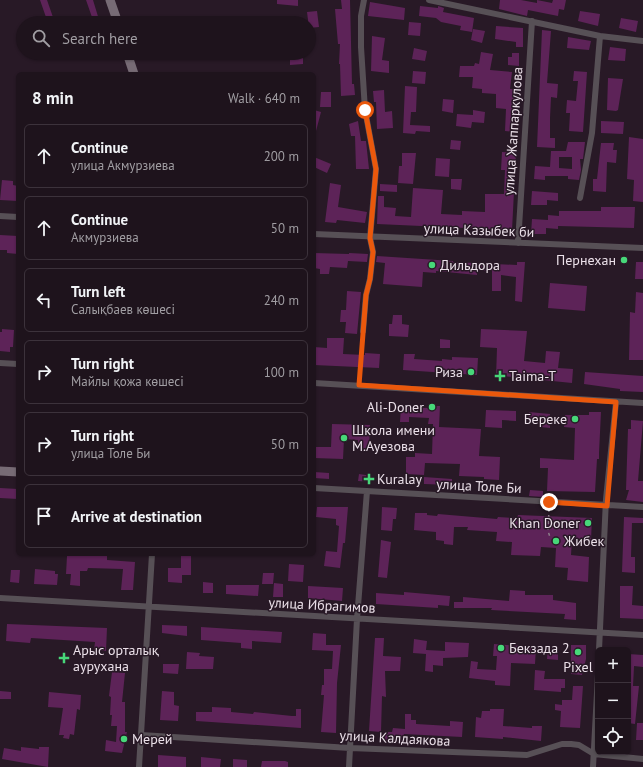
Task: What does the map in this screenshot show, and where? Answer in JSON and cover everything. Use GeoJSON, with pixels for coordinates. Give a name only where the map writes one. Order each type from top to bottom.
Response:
{"type":"FeatureCollection","features":[{"type":"Feature","properties":{"kind":"main road"},"geometry":{"type":"LineString","coordinates":[[110,0],[116,16]]}},
{"type":"Feature","properties":{"kind":"main road"},"geometry":{"type":"LineString","coordinates":[[129,60],[133,72]]}},
{"type":"Feature","properties":{"kind":"main road"},"geometry":{"type":"LineString","coordinates":[[0,471],[16,472]]}},
{"type":"Feature","properties":{"kind":"street"},"geometry":{"type":"LineString","coordinates":[[363,331],[366,295],[370,279],[373,252],[370,238],[376,169],[365,110],[361,47],[361,16],[364,0]]}},
{"type":"Feature","properties":{"kind":"street"},"geometry":{"type":"LineString","coordinates":[[429,0],[445,1],[600,36],[643,41]]}},
{"type":"Feature","properties":{"kind":"street","name":"улица Жаппаркулова"},"geometry":{"type":"LineString","coordinates":[[518,243],[532,21]]}},
{"type":"Feature","properties":{"kind":"street"},"geometry":{"type":"LineString","coordinates":[[580,198],[592,133],[600,36]]}},
{"type":"Feature","properties":{"kind":"street"},"geometry":{"type":"LineString","coordinates":[[0,216],[16,217]]}},
{"type":"Feature","properties":{"kind":"street","name":"улица Казыбек би"},"geometry":{"type":"LineString","coordinates":[[316,234],[370,238],[643,248]]}},
{"type":"Feature","properties":{"kind":"street"},"geometry":{"type":"LineString","coordinates":[[0,363],[16,364]]}},
{"type":"Feature","properties":{"kind":"street"},"geometry":{"type":"LineString","coordinates":[[316,383],[643,403]]}},
{"type":"Feature","properties":{"kind":"street"},"geometry":{"type":"LineString","coordinates":[[599,647],[607,506],[616,402]]}},
{"type":"Feature","properties":{"kind":"street","name":"улица Толе Би"},"geometry":{"type":"LineString","coordinates":[[316,488],[643,507]]}},
{"type":"Feature","properties":{"kind":"street"},"geometry":{"type":"LineString","coordinates":[[349,767],[357,619],[367,491]]}},
{"type":"Feature","properties":{"kind":"street"},"geometry":{"type":"LineString","coordinates":[[139,767],[152,556]]}},
{"type":"Feature","properties":{"kind":"street","name":"улица Ибрагимов"},"geometry":{"type":"LineString","coordinates":[[0,598],[643,635]]}},
{"type":"Feature","properties":{"kind":"street"},"geometry":{"type":"LineString","coordinates":[[593,767],[598,683]]}},
{"type":"Feature","properties":{"kind":"street","name":"улица Калдаякова"},"geometry":{"type":"LineString","coordinates":[[141,735],[350,748],[527,755],[562,744],[571,744],[579,745],[594,754],[643,759]]}},
{"type":"Feature","properties":{"kind":"path"},"geometry":{"type":"LineString","coordinates":[[359,385],[363,331]]}},
{"type":"Feature","properties":{"kind":"path"},"geometry":{"type":"LineString","coordinates":[[549,502],[548,531],[550,537]]}},
{"type":"Feature","properties":{"kind":"building"},"geometry":{"type":"Polygon","coordinates":[[[40,0],[47,0],[53,16],[46,16],[40,0]]]}},
{"type":"Feature","properties":{"kind":"building"},"geometry":{"type":"Polygon","coordinates":[[[86,0],[93,0],[98,16],[92,16],[86,0]]]}},
{"type":"Feature","properties":{"kind":"building"},"geometry":{"type":"Polygon","coordinates":[[[277,0],[298,0],[298,6],[277,4],[277,0]]]}},
{"type":"Feature","properties":{"kind":"building"},"geometry":{"type":"Polygon","coordinates":[[[341,0],[350,0],[352,84],[354,84],[355,95],[341,96],[339,64],[340,44],[338,44],[335,9],[342,9],[341,0]]]}},
{"type":"Feature","properties":{"kind":"building"},"geometry":{"type":"Polygon","coordinates":[[[500,0],[521,0],[537,3],[537,0],[552,3],[553,0],[566,0],[564,10],[559,9],[558,16],[528,10],[527,16],[499,9],[500,0]]]}},
{"type":"Feature","properties":{"kind":"building"},"geometry":{"type":"Polygon","coordinates":[[[370,2],[405,8],[404,20],[368,16],[370,2]]]}},
{"type":"Feature","properties":{"kind":"building"},"geometry":{"type":"Polygon","coordinates":[[[420,6],[438,8],[438,6],[444,8],[443,12],[474,18],[472,32],[460,30],[461,26],[441,22],[436,18],[419,16],[420,6]]]}},
{"type":"Feature","properties":{"kind":"building"},"geometry":{"type":"Polygon","coordinates":[[[317,11],[319,27],[316,27],[316,16],[308,16],[307,12],[317,11]]]}},
{"type":"Feature","properties":{"kind":"building"},"geometry":{"type":"Polygon","coordinates":[[[580,11],[600,14],[598,26],[578,21],[580,11]]]}},
{"type":"Feature","properties":{"kind":"building"},"geometry":{"type":"Polygon","coordinates":[[[621,18],[638,21],[636,32],[619,28],[621,18]]]}},
{"type":"Feature","properties":{"kind":"building"},"geometry":{"type":"Polygon","coordinates":[[[409,22],[421,23],[420,36],[408,35],[409,22]]]}},
{"type":"Feature","properties":{"kind":"building"},"geometry":{"type":"Polygon","coordinates":[[[496,26],[523,28],[523,47],[516,47],[516,42],[495,39],[496,26]]]}},
{"type":"Feature","properties":{"kind":"building"},"geometry":{"type":"Polygon","coordinates":[[[473,29],[485,31],[482,43],[471,40],[473,29]]]}},
{"type":"Feature","properties":{"kind":"building"},"geometry":{"type":"Polygon","coordinates":[[[542,30],[551,31],[547,83],[558,84],[557,98],[551,97],[550,118],[550,138],[555,138],[555,148],[537,147],[542,30]]]}},
{"type":"Feature","properties":{"kind":"building"},"geometry":{"type":"Polygon","coordinates":[[[372,36],[385,38],[382,60],[389,61],[389,73],[371,71],[372,36]]]}},
{"type":"Feature","properties":{"kind":"building"},"geometry":{"type":"Polygon","coordinates":[[[568,37],[591,41],[589,50],[567,48],[568,37]]]}},
{"type":"Feature","properties":{"kind":"building"},"geometry":{"type":"Polygon","coordinates":[[[610,47],[626,49],[625,61],[608,60],[610,47]]]}},
{"type":"Feature","properties":{"kind":"building"},"geometry":{"type":"Polygon","coordinates":[[[414,48],[427,51],[425,61],[412,59],[414,48]]]}},
{"type":"Feature","properties":{"kind":"building"},"geometry":{"type":"Polygon","coordinates":[[[481,52],[493,54],[490,70],[512,72],[510,89],[517,89],[515,132],[505,131],[506,109],[496,108],[496,94],[482,93],[482,89],[472,88],[473,77],[459,77],[460,66],[474,66],[475,63],[479,64],[481,52]]]}},
{"type":"Feature","properties":{"kind":"building"},"geometry":{"type":"Polygon","coordinates":[[[512,53],[519,53],[519,66],[508,65],[508,57],[512,57],[512,53]]]}},
{"type":"Feature","properties":{"kind":"building"},"geometry":{"type":"Polygon","coordinates":[[[290,60],[303,60],[303,64],[290,65],[290,60]]]}},
{"type":"Feature","properties":{"kind":"building"},"geometry":{"type":"Polygon","coordinates":[[[413,71],[426,72],[425,84],[412,83],[413,71]]]}},
{"type":"Feature","properties":{"kind":"building"},"geometry":{"type":"Polygon","coordinates":[[[574,71],[587,72],[583,132],[569,131],[570,113],[566,113],[567,100],[576,101],[578,81],[573,81],[574,71]]]}},
{"type":"Feature","properties":{"kind":"building"},"geometry":{"type":"Polygon","coordinates":[[[608,78],[623,79],[618,110],[616,111],[607,110],[608,78]]]}},
{"type":"Feature","properties":{"kind":"building"},"geometry":{"type":"Polygon","coordinates":[[[405,86],[417,87],[416,112],[411,112],[410,125],[430,126],[430,132],[416,131],[415,134],[403,133],[405,86]]]}},
{"type":"Feature","properties":{"kind":"building"},"geometry":{"type":"Polygon","coordinates":[[[384,90],[385,112],[392,111],[393,128],[377,129],[376,102],[374,102],[373,91],[384,90]]]}},
{"type":"Feature","properties":{"kind":"building"},"geometry":{"type":"Polygon","coordinates":[[[321,92],[331,92],[331,107],[320,107],[321,92]]]}},
{"type":"Feature","properties":{"kind":"building"},"geometry":{"type":"Polygon","coordinates":[[[443,99],[454,100],[453,113],[442,111],[443,99]]]}},
{"type":"Feature","properties":{"kind":"building"},"geometry":{"type":"Polygon","coordinates":[[[473,110],[485,112],[484,123],[472,122],[471,128],[456,126],[457,114],[473,115],[473,110]]]}},
{"type":"Feature","properties":{"kind":"building"},"geometry":{"type":"Polygon","coordinates":[[[316,111],[321,112],[316,131],[316,111]]]}},
{"type":"Feature","properties":{"kind":"building"},"geometry":{"type":"Polygon","coordinates":[[[358,121],[361,141],[366,141],[369,169],[356,169],[355,136],[351,136],[349,124],[358,121]]]}},
{"type":"Feature","properties":{"kind":"building"},"geometry":{"type":"Polygon","coordinates":[[[601,121],[624,122],[623,134],[601,133],[601,121]]]}},
{"type":"Feature","properties":{"kind":"building"},"geometry":{"type":"Polygon","coordinates":[[[629,137],[643,139],[643,202],[633,201],[634,180],[627,179],[629,137]]]}},
{"type":"Feature","properties":{"kind":"building"},"geometry":{"type":"Polygon","coordinates":[[[451,140],[461,141],[460,150],[450,149],[451,140]]]}},
{"type":"Feature","properties":{"kind":"building"},"geometry":{"type":"Polygon","coordinates":[[[568,142],[585,142],[583,159],[580,159],[581,170],[579,180],[568,179],[568,176],[545,176],[545,180],[534,179],[535,166],[550,167],[551,151],[566,151],[568,142]],[[559,157],[559,168],[572,169],[572,157],[559,157]]]}},
{"type":"Feature","properties":{"kind":"building"},"geometry":{"type":"Polygon","coordinates":[[[601,143],[614,143],[613,150],[617,150],[616,163],[607,162],[606,192],[593,191],[593,179],[597,179],[601,143]]]}},
{"type":"Feature","properties":{"kind":"building"},"geometry":{"type":"Polygon","coordinates":[[[502,152],[516,153],[512,230],[377,224],[378,196],[384,196],[384,207],[396,208],[395,216],[411,217],[413,188],[443,190],[441,214],[462,215],[462,211],[485,212],[485,194],[504,194],[505,170],[501,170],[502,152]]]}},
{"type":"Feature","properties":{"kind":"building"},"geometry":{"type":"Polygon","coordinates":[[[402,153],[416,153],[413,184],[398,183],[399,166],[402,166],[402,153]]]}},
{"type":"Feature","properties":{"kind":"building"},"geometry":{"type":"Polygon","coordinates":[[[316,158],[331,164],[327,173],[316,168],[316,158]]]}},
{"type":"Feature","properties":{"kind":"building"},"geometry":{"type":"Polygon","coordinates":[[[436,158],[450,159],[449,177],[435,176],[436,158]]]}},
{"type":"Feature","properties":{"kind":"building"},"geometry":{"type":"Polygon","coordinates":[[[451,179],[462,179],[461,190],[451,189],[451,179]]]}},
{"type":"Feature","properties":{"kind":"building"},"geometry":{"type":"Polygon","coordinates":[[[2,180],[13,181],[13,185],[16,186],[16,201],[0,200],[2,180]]]}},
{"type":"Feature","properties":{"kind":"building"},"geometry":{"type":"Polygon","coordinates":[[[330,183],[341,185],[338,207],[367,212],[365,223],[337,220],[336,223],[325,222],[330,183]]]}},
{"type":"Feature","properties":{"kind":"building"},"geometry":{"type":"Polygon","coordinates":[[[380,184],[397,185],[397,192],[380,191],[380,184]]]}},
{"type":"Feature","properties":{"kind":"building"},"geometry":{"type":"Polygon","coordinates":[[[532,191],[558,193],[558,201],[547,200],[547,205],[531,205],[532,191]]]}},
{"type":"Feature","properties":{"kind":"building"},"geometry":{"type":"Polygon","coordinates":[[[601,207],[635,207],[634,228],[558,226],[558,229],[546,228],[546,234],[531,234],[532,219],[548,220],[548,215],[559,216],[559,211],[601,211],[601,207]]]}},
{"type":"Feature","properties":{"kind":"building"},"geometry":{"type":"Polygon","coordinates":[[[0,235],[16,236],[16,254],[7,253],[7,250],[0,250],[0,235]]]}},
{"type":"Feature","properties":{"kind":"building"},"geometry":{"type":"Polygon","coordinates":[[[316,253],[368,254],[367,262],[348,261],[347,268],[330,267],[329,274],[320,274],[320,269],[316,268],[316,253]]]}},
{"type":"Feature","properties":{"kind":"building"},"geometry":{"type":"Polygon","coordinates":[[[377,256],[517,265],[517,262],[525,262],[522,302],[515,301],[516,277],[501,275],[501,291],[492,291],[492,271],[477,270],[477,275],[436,271],[436,273],[423,272],[422,287],[383,284],[385,263],[376,262],[377,256]]]}},
{"type":"Feature","properties":{"kind":"building"},"geometry":{"type":"Polygon","coordinates":[[[636,262],[643,262],[643,279],[635,279],[636,262]]]}},
{"type":"Feature","properties":{"kind":"building"},"geometry":{"type":"Polygon","coordinates":[[[550,283],[587,286],[585,311],[548,308],[550,283]]]}},
{"type":"Feature","properties":{"kind":"building"},"geometry":{"type":"Polygon","coordinates":[[[347,291],[361,292],[357,334],[345,333],[346,322],[340,322],[341,310],[346,310],[347,291]]]}},
{"type":"Feature","properties":{"kind":"building"},"geometry":{"type":"Polygon","coordinates":[[[636,292],[643,293],[643,360],[629,360],[630,312],[635,313],[636,292]]]}},
{"type":"Feature","properties":{"kind":"building"},"geometry":{"type":"Polygon","coordinates":[[[393,315],[402,315],[402,324],[409,325],[408,337],[389,336],[389,324],[392,324],[393,315]]]}},
{"type":"Feature","properties":{"kind":"building"},"geometry":{"type":"Polygon","coordinates":[[[2,329],[14,330],[13,347],[10,347],[10,352],[0,351],[0,332],[2,332],[2,329]]]}},
{"type":"Feature","properties":{"kind":"building"},"geometry":{"type":"Polygon","coordinates":[[[481,329],[527,331],[524,361],[545,363],[546,351],[560,352],[558,368],[573,369],[572,383],[503,376],[503,378],[496,378],[497,348],[480,347],[481,329]]]}},
{"type":"Feature","properties":{"kind":"building"},"geometry":{"type":"Polygon","coordinates":[[[327,338],[344,338],[343,354],[380,354],[379,368],[316,365],[316,347],[327,348],[327,338]]]}},
{"type":"Feature","properties":{"kind":"building"},"geometry":{"type":"Polygon","coordinates":[[[440,339],[450,340],[450,348],[440,348],[440,339]]]}},
{"type":"Feature","properties":{"kind":"building"},"geometry":{"type":"Polygon","coordinates":[[[404,354],[415,354],[414,359],[442,361],[442,359],[452,360],[452,357],[478,358],[477,375],[403,370],[404,354]]]}},
{"type":"Feature","properties":{"kind":"building"},"geometry":{"type":"Polygon","coordinates":[[[585,372],[643,376],[643,392],[620,391],[620,389],[584,384],[585,372]]]}},
{"type":"Feature","properties":{"kind":"building"},"geometry":{"type":"Polygon","coordinates":[[[429,406],[440,406],[439,427],[481,429],[479,456],[500,457],[499,480],[484,479],[484,477],[459,476],[460,464],[425,463],[424,475],[406,474],[406,457],[415,457],[415,453],[432,454],[433,424],[428,424],[429,418],[409,417],[409,422],[400,422],[401,407],[429,408],[429,406]]]}},
{"type":"Feature","properties":{"kind":"building"},"geometry":{"type":"Polygon","coordinates":[[[486,410],[516,411],[516,421],[502,420],[502,428],[485,427],[486,410]]]}},
{"type":"Feature","properties":{"kind":"building"},"geometry":{"type":"Polygon","coordinates":[[[529,412],[550,414],[550,428],[541,427],[541,422],[528,421],[529,412]]]}},
{"type":"Feature","properties":{"kind":"building"},"geometry":{"type":"Polygon","coordinates":[[[589,412],[601,412],[599,459],[597,459],[595,492],[547,491],[548,468],[540,468],[540,458],[574,460],[575,428],[564,427],[565,415],[589,415],[589,412]]]}},
{"type":"Feature","properties":{"kind":"building"},"geometry":{"type":"Polygon","coordinates":[[[631,420],[643,421],[638,481],[643,481],[643,502],[626,500],[629,490],[626,490],[628,429],[631,429],[631,420]]]}},
{"type":"Feature","properties":{"kind":"building","name":"Школа имени М.Ауезова"},"geometry":{"type":"Polygon","coordinates":[[[332,424],[370,425],[369,449],[358,449],[358,440],[344,439],[343,459],[316,458],[316,447],[331,447],[332,424]]]}},
{"type":"Feature","properties":{"kind":"building"},"geometry":{"type":"Polygon","coordinates":[[[316,472],[329,473],[329,479],[316,478],[316,472]]]}},
{"type":"Feature","properties":{"kind":"building"},"geometry":{"type":"Polygon","coordinates":[[[359,474],[372,476],[372,482],[358,481],[359,474]]]}},
{"type":"Feature","properties":{"kind":"building"},"geometry":{"type":"Polygon","coordinates":[[[424,477],[452,479],[452,485],[424,484],[424,477]]]}},
{"type":"Feature","properties":{"kind":"building"},"geometry":{"type":"Polygon","coordinates":[[[0,488],[16,489],[16,499],[0,498],[0,488]]]}},
{"type":"Feature","properties":{"kind":"building"},"geometry":{"type":"Polygon","coordinates":[[[530,490],[543,491],[543,497],[529,496],[530,490]]]}},
{"type":"Feature","properties":{"kind":"building"},"geometry":{"type":"Polygon","coordinates":[[[317,507],[348,507],[345,543],[343,543],[340,568],[324,566],[326,551],[337,552],[339,526],[336,525],[336,519],[316,517],[317,507]]]}},
{"type":"Feature","properties":{"kind":"building"},"geometry":{"type":"Polygon","coordinates":[[[382,507],[397,508],[396,519],[393,519],[392,531],[381,530],[382,507]]]}},
{"type":"Feature","properties":{"kind":"building"},"geometry":{"type":"Polygon","coordinates":[[[415,513],[427,513],[427,515],[437,516],[438,514],[497,519],[498,517],[517,518],[518,515],[592,518],[591,540],[572,539],[571,555],[589,557],[588,582],[567,580],[568,568],[555,567],[556,548],[541,547],[540,556],[511,555],[512,542],[496,541],[497,532],[467,530],[468,527],[454,527],[453,545],[444,544],[444,541],[436,540],[436,532],[414,530],[415,513]]]}},
{"type":"Feature","properties":{"kind":"building"},"geometry":{"type":"Polygon","coordinates":[[[624,517],[643,518],[643,523],[632,523],[631,557],[635,557],[635,573],[622,572],[624,517]]]}},
{"type":"Feature","properties":{"kind":"building"},"geometry":{"type":"Polygon","coordinates":[[[381,540],[391,542],[387,578],[378,577],[381,540]]]}},
{"type":"Feature","properties":{"kind":"building"},"geometry":{"type":"Polygon","coordinates":[[[67,556],[107,556],[107,560],[135,562],[133,590],[121,590],[123,569],[88,568],[87,571],[80,571],[80,586],[70,585],[71,574],[66,574],[67,556]]]}},
{"type":"Feature","properties":{"kind":"building"},"geometry":{"type":"Polygon","coordinates":[[[181,556],[191,556],[191,575],[182,575],[182,583],[168,582],[168,568],[181,568],[181,556]]]}},
{"type":"Feature","properties":{"kind":"building"},"geometry":{"type":"Polygon","coordinates":[[[289,564],[304,565],[303,582],[288,581],[289,564]]]}},
{"type":"Feature","properties":{"kind":"building"},"geometry":{"type":"Polygon","coordinates":[[[35,569],[55,571],[55,574],[58,574],[57,585],[34,584],[35,569]]]}},
{"type":"Feature","properties":{"kind":"building"},"geometry":{"type":"Polygon","coordinates":[[[11,570],[20,570],[19,583],[10,582],[11,570]]]}},
{"type":"Feature","properties":{"kind":"building"},"geometry":{"type":"Polygon","coordinates":[[[263,573],[274,573],[273,584],[262,584],[263,573]]]}},
{"type":"Feature","properties":{"kind":"building"},"geometry":{"type":"Polygon","coordinates":[[[203,582],[213,583],[213,593],[203,593],[203,582]]]}},
{"type":"Feature","properties":{"kind":"building"},"geometry":{"type":"Polygon","coordinates":[[[274,583],[283,584],[283,597],[273,597],[274,583]]]}},
{"type":"Feature","properties":{"kind":"building"},"geometry":{"type":"Polygon","coordinates":[[[226,585],[259,585],[258,596],[226,594],[226,585]]]}},
{"type":"Feature","properties":{"kind":"building"},"geometry":{"type":"Polygon","coordinates":[[[308,586],[343,588],[342,601],[308,598],[308,586]]]}},
{"type":"Feature","properties":{"kind":"building"},"geometry":{"type":"Polygon","coordinates":[[[620,586],[633,586],[632,605],[643,606],[643,619],[620,618],[620,586]]]}},
{"type":"Feature","properties":{"kind":"building"},"geometry":{"type":"Polygon","coordinates":[[[510,590],[525,591],[525,595],[553,595],[553,600],[576,603],[576,620],[564,619],[565,614],[491,610],[492,608],[454,608],[454,602],[463,602],[463,597],[509,601],[510,590]]]}},
{"type":"Feature","properties":{"kind":"building"},"geometry":{"type":"Polygon","coordinates":[[[404,592],[450,596],[449,606],[438,605],[438,608],[376,604],[376,593],[404,595],[404,592]]]}},
{"type":"Feature","properties":{"kind":"building"},"geometry":{"type":"Polygon","coordinates":[[[7,624],[107,628],[106,651],[94,650],[95,642],[31,638],[30,643],[6,641],[7,624]]]}},
{"type":"Feature","properties":{"kind":"building"},"geometry":{"type":"Polygon","coordinates":[[[162,625],[187,626],[187,636],[162,633],[162,625]]]}},
{"type":"Feature","properties":{"kind":"building"},"geometry":{"type":"Polygon","coordinates":[[[201,627],[282,632],[281,643],[252,641],[252,649],[241,648],[241,643],[201,640],[201,627]]]}},
{"type":"Feature","properties":{"kind":"building"},"geometry":{"type":"Polygon","coordinates":[[[313,633],[326,634],[326,645],[341,645],[337,683],[336,733],[321,732],[324,695],[321,695],[322,685],[324,685],[324,669],[332,669],[333,651],[312,650],[313,633]]]}},
{"type":"Feature","properties":{"kind":"building"},"geometry":{"type":"Polygon","coordinates":[[[375,638],[384,638],[383,656],[401,657],[400,671],[385,671],[386,697],[382,696],[381,732],[369,731],[375,638]]]}},
{"type":"Feature","properties":{"kind":"building"},"geometry":{"type":"Polygon","coordinates":[[[414,639],[427,641],[426,650],[445,651],[445,642],[469,643],[468,657],[443,658],[443,666],[433,665],[433,672],[425,671],[426,654],[413,653],[414,639]]]}},
{"type":"Feature","properties":{"kind":"building"},"geometry":{"type":"Polygon","coordinates":[[[494,644],[536,647],[535,664],[511,663],[510,686],[495,685],[495,681],[469,678],[471,661],[478,662],[477,669],[496,670],[497,656],[493,656],[494,644]]]}},
{"type":"Feature","properties":{"kind":"building"},"geometry":{"type":"Polygon","coordinates":[[[571,645],[586,645],[586,659],[582,675],[571,674],[571,645]]]}},
{"type":"Feature","properties":{"kind":"building"},"geometry":{"type":"Polygon","coordinates":[[[548,648],[558,648],[558,660],[547,659],[548,648]]]}},
{"type":"Feature","properties":{"kind":"building"},"geometry":{"type":"Polygon","coordinates":[[[187,652],[200,653],[199,656],[214,657],[213,669],[186,669],[187,652]]]}},
{"type":"Feature","properties":{"kind":"building"},"geometry":{"type":"Polygon","coordinates":[[[631,654],[643,655],[643,667],[634,666],[633,686],[639,686],[635,724],[631,723],[631,654]]]}},
{"type":"Feature","properties":{"kind":"building"},"geometry":{"type":"Polygon","coordinates":[[[163,664],[179,664],[178,674],[163,673],[163,664]]]}},
{"type":"Feature","properties":{"kind":"building"},"geometry":{"type":"Polygon","coordinates":[[[535,670],[545,671],[544,679],[565,679],[565,688],[561,688],[561,692],[534,690],[535,670]]]}},
{"type":"Feature","properties":{"kind":"building"},"geometry":{"type":"Polygon","coordinates":[[[112,672],[125,673],[122,702],[125,702],[125,732],[127,732],[122,753],[105,751],[106,740],[116,742],[117,726],[111,726],[112,715],[110,715],[111,697],[109,696],[112,672]]]}},
{"type":"Feature","properties":{"kind":"building"},"geometry":{"type":"Polygon","coordinates":[[[573,686],[583,686],[580,728],[560,727],[561,711],[555,710],[555,704],[562,705],[562,700],[572,700],[573,686]]]}},
{"type":"Feature","properties":{"kind":"building"},"geometry":{"type":"Polygon","coordinates":[[[0,691],[11,692],[11,699],[0,699],[0,691]]]}},
{"type":"Feature","properties":{"kind":"building"},"geometry":{"type":"Polygon","coordinates":[[[162,691],[174,692],[174,705],[179,706],[178,721],[160,720],[162,691]]]}},
{"type":"Feature","properties":{"kind":"building"},"geometry":{"type":"Polygon","coordinates":[[[49,692],[81,695],[80,710],[77,709],[74,735],[70,734],[69,739],[63,738],[64,735],[59,735],[63,708],[48,707],[49,692]]]}},
{"type":"Feature","properties":{"kind":"building"},"geometry":{"type":"Polygon","coordinates":[[[212,707],[231,708],[231,712],[253,714],[254,712],[292,716],[296,716],[296,709],[301,709],[301,728],[196,721],[196,712],[212,712],[212,707]]]}},
{"type":"Feature","properties":{"kind":"building"},"geometry":{"type":"Polygon","coordinates":[[[490,709],[504,709],[503,726],[532,728],[532,726],[542,726],[541,741],[503,737],[503,739],[475,737],[476,717],[481,718],[482,711],[490,711],[490,709]]]}},
{"type":"Feature","properties":{"kind":"building"},"geometry":{"type":"Polygon","coordinates":[[[405,714],[411,714],[411,720],[416,720],[416,724],[450,726],[450,721],[463,722],[462,737],[404,734],[404,742],[385,741],[385,732],[392,732],[393,728],[405,729],[405,714]]]}},
{"type":"Feature","properties":{"kind":"building"},"geometry":{"type":"Polygon","coordinates":[[[637,723],[643,723],[643,740],[636,740],[637,723]]]}},
{"type":"Feature","properties":{"kind":"building"},"geometry":{"type":"Polygon","coordinates":[[[21,747],[39,749],[39,747],[49,747],[48,767],[2,759],[4,748],[21,751],[21,747]]]}},
{"type":"Feature","properties":{"kind":"building"},"geometry":{"type":"Polygon","coordinates":[[[158,755],[186,757],[186,767],[158,767],[158,755]]]}},
{"type":"Feature","properties":{"kind":"building"},"geometry":{"type":"Polygon","coordinates":[[[201,757],[221,759],[220,767],[201,767],[201,757]]]}},
{"type":"Feature","properties":{"kind":"building"},"geometry":{"type":"Polygon","coordinates":[[[233,759],[247,760],[247,767],[233,767],[233,759]]]}},
{"type":"Feature","properties":{"kind":"building"},"geometry":{"type":"Polygon","coordinates":[[[262,761],[285,761],[288,762],[288,767],[261,767],[262,761]]]}},
{"type":"Feature","properties":{"kind":"place","name":"Пернехан"},"geometry":{"type":"Point","coordinates":[624,260]}},
{"type":"Feature","properties":{"kind":"place","name":"Дильдора"},"geometry":{"type":"Point","coordinates":[432,265]}},
{"type":"Feature","properties":{"kind":"place","name":"Риза"},"geometry":{"type":"Point","coordinates":[471,372]}},
{"type":"Feature","properties":{"kind":"place","name":"Taima-T"},"geometry":{"type":"Point","coordinates":[500,376]}},
{"type":"Feature","properties":{"kind":"place","name":"Ali-Doner"},"geometry":{"type":"Point","coordinates":[432,407]}},
{"type":"Feature","properties":{"kind":"place","name":"Береке"},"geometry":{"type":"Point","coordinates":[575,419]}},
{"type":"Feature","properties":{"kind":"place","name":"Школа имени М.Ауезова"},"geometry":{"type":"Point","coordinates":[344,438]}},
{"type":"Feature","properties":{"kind":"place","name":"Kuralay"},"geometry":{"type":"Point","coordinates":[369,479]}},
{"type":"Feature","properties":{"kind":"place","name":"Khan Doner"},"geometry":{"type":"Point","coordinates":[588,523]}},
{"type":"Feature","properties":{"kind":"place","name":"Жибек"},"geometry":{"type":"Point","coordinates":[556,541]}},
{"type":"Feature","properties":{"kind":"place","name":"Бекзада 2"},"geometry":{"type":"Point","coordinates":[501,648]}},
{"type":"Feature","properties":{"kind":"place","name":"Pixel"},"geometry":{"type":"Point","coordinates":[578,652]}},
{"type":"Feature","properties":{"kind":"place","name":"Арыс орталық аурухана"},"geometry":{"type":"Point","coordinates":[64,658]}},
{"type":"Feature","properties":{"kind":"place","name":"Мерей"},"geometry":{"type":"Point","coordinates":[124,739]}},
{"type":"Feature","properties":{"kind":"route"},"geometry":{"type":"LineString","coordinates":[[365,110],[376,169],[370,238],[373,252],[370,279],[364,308],[359,385],[616,402],[606,499],[607,506],[549,502]]}}]}
